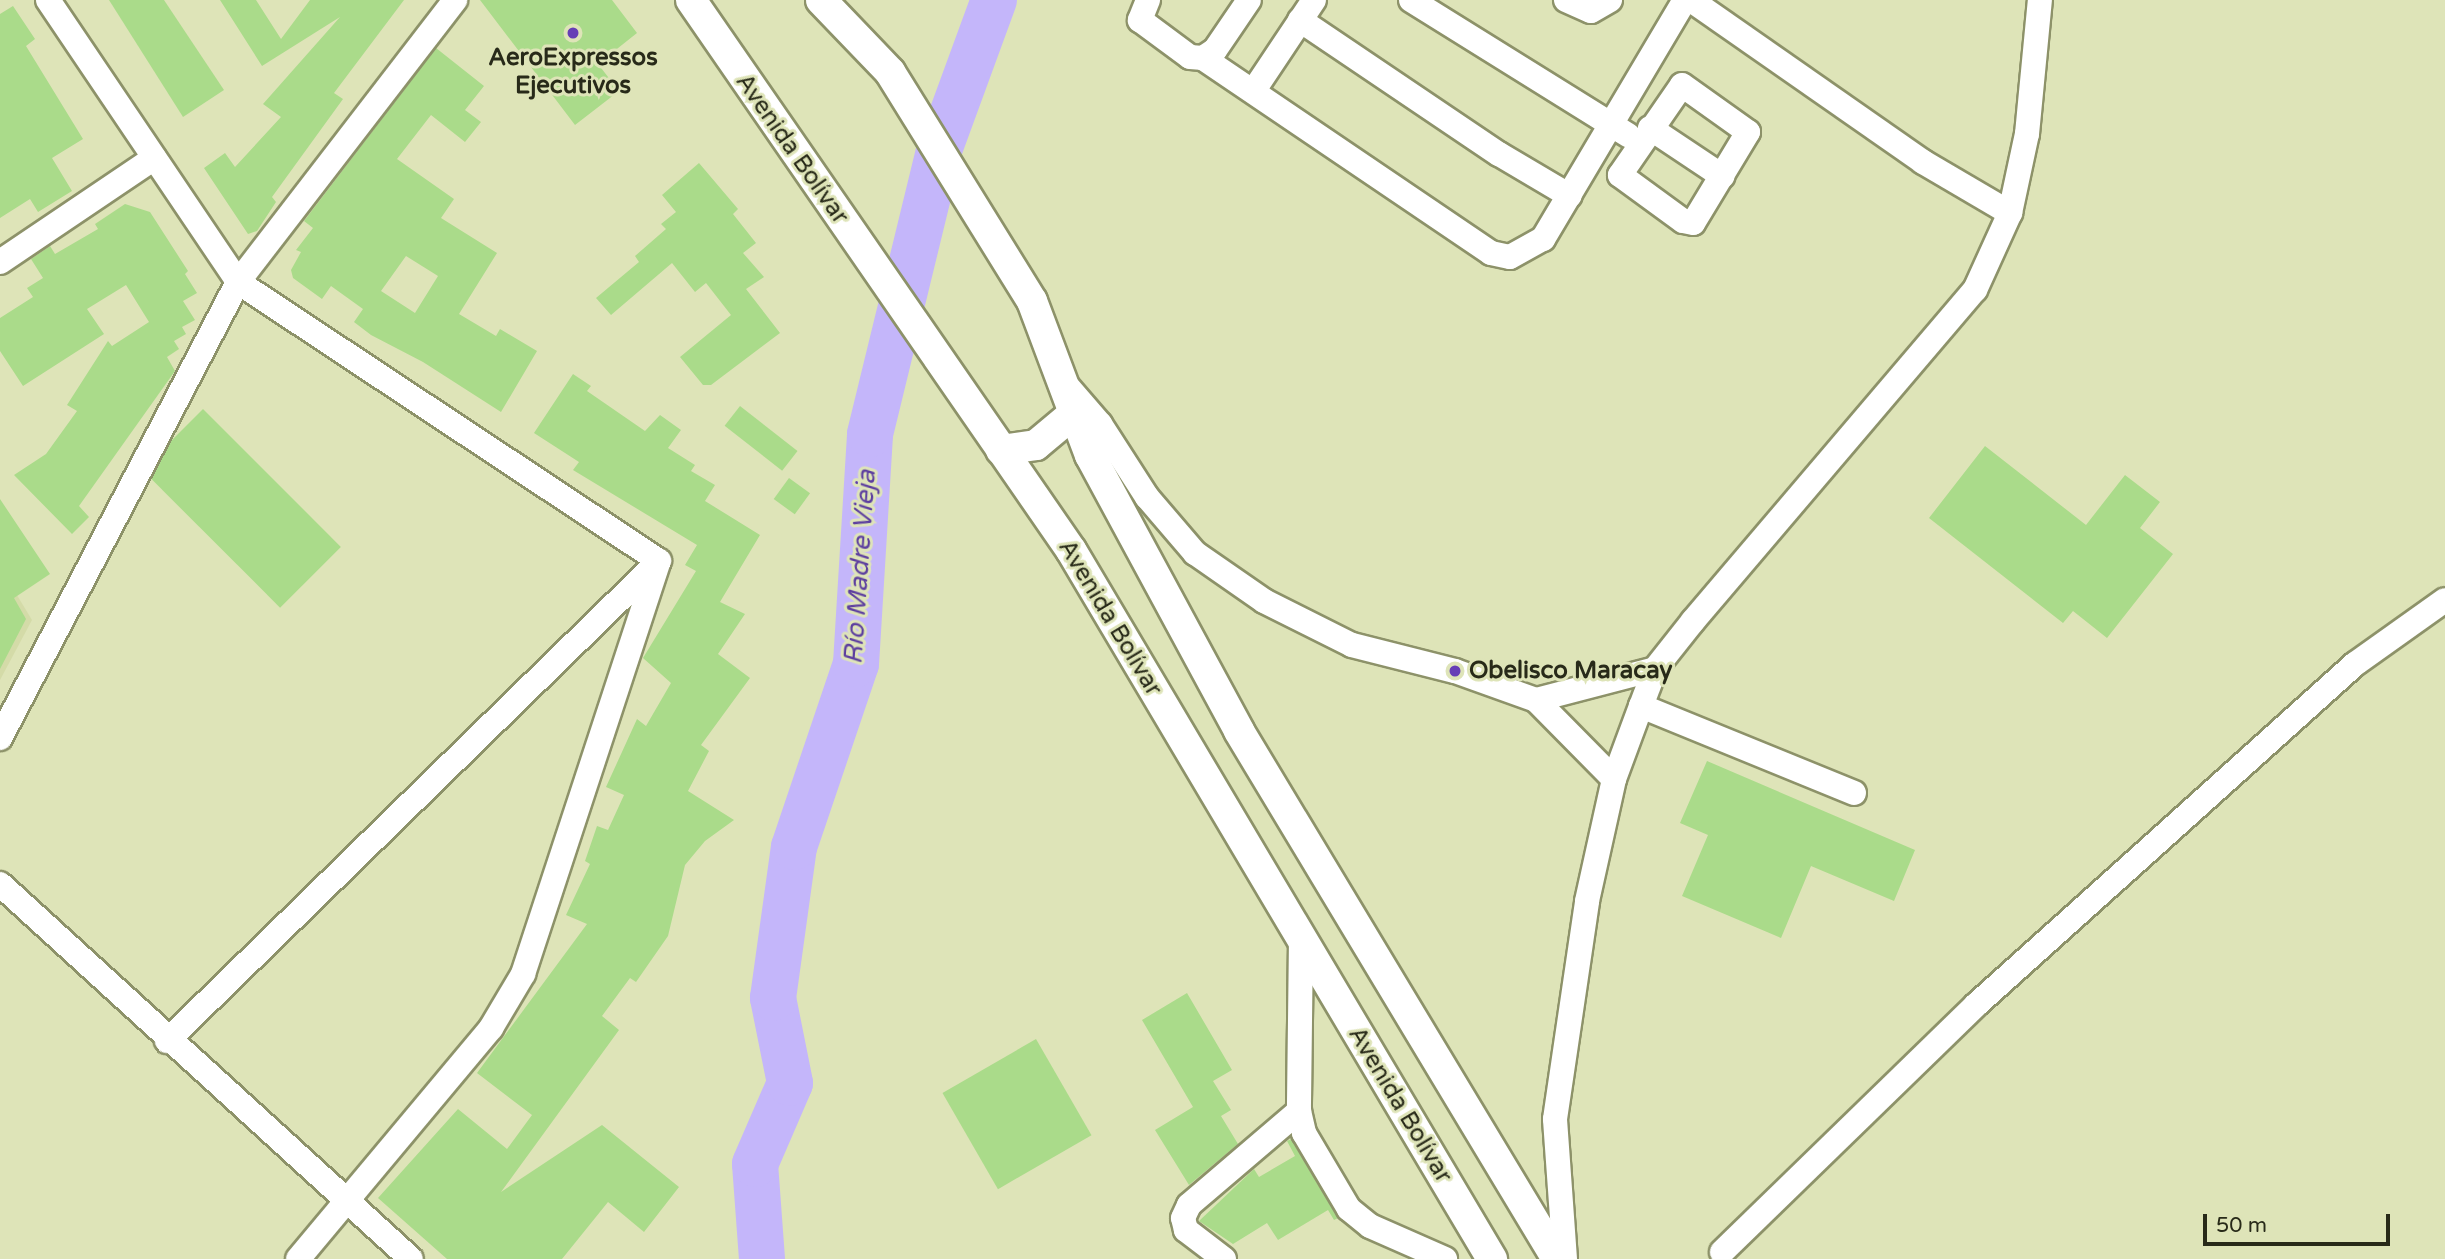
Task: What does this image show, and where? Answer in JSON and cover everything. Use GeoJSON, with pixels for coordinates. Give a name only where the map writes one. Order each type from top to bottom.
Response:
{"type":"FeatureCollection","features":[{"type":"Feature","properties":{"kind":"main road"},"geometry":{"type":"LineString","coordinates":[[821,0],[890,72],[1032,301],[1090,455],[1239,731],[1558,1259]]}},
{"type":"Feature","properties":{"kind":"main road","name":"Avenida Bolívar"},"geometry":{"type":"LineString","coordinates":[[697,4],[745,82],[1071,550],[1492,1259]]}},
{"type":"Feature","properties":{"kind":"main road"},"geometry":{"type":"LineString","coordinates":[[1001,450],[1036,444],[1073,414]]}},
{"type":"Feature","properties":{"kind":"street"},"geometry":{"type":"LineString","coordinates":[[48,0],[238,282],[659,561]]}},
{"type":"Feature","properties":{"kind":"street"},"geometry":{"type":"LineString","coordinates":[[0,738],[238,282],[455,0]]}},
{"type":"Feature","properties":{"kind":"street"},"geometry":{"type":"LineString","coordinates":[[1148,0],[1140,20],[1190,57],[1203,58],[1254,90],[1490,253],[1510,257],[1528,251],[1544,239],[1614,126],[1685,0]]}},
{"type":"Feature","properties":{"kind":"street"},"geometry":{"type":"LineString","coordinates":[[1203,58],[1215,50],[1249,0]]}},
{"type":"Feature","properties":{"kind":"street"},"geometry":{"type":"LineString","coordinates":[[1411,0],[1614,126],[1645,136],[1722,176]]}},
{"type":"Feature","properties":{"kind":"street"},"geometry":{"type":"LineString","coordinates":[[1566,0],[1591,11],[1610,0]]}},
{"type":"Feature","properties":{"kind":"street"},"geometry":{"type":"LineString","coordinates":[[1691,0],[1923,162],[2010,213]]}},
{"type":"Feature","properties":{"kind":"street"},"geometry":{"type":"LineString","coordinates":[[1565,1259],[1555,1119],[1587,901],[1614,779],[1641,706],[1655,669],[1975,290],[2010,213],[2027,134],[2040,0]]}},
{"type":"Feature","properties":{"kind":"street"},"geometry":{"type":"LineString","coordinates":[[1254,90],[1307,10],[1499,154],[1570,196]]}},
{"type":"Feature","properties":{"kind":"street"},"geometry":{"type":"LineString","coordinates":[[1687,85],[1748,132],[1693,223],[1683,221],[1621,179],[1645,136],[1677,88],[1687,85]]}},
{"type":"Feature","properties":{"kind":"street"},"geometry":{"type":"LineString","coordinates":[[0,262],[155,158]]}},
{"type":"Feature","properties":{"kind":"street"},"geometry":{"type":"LineString","coordinates":[[1059,377],[1195,553],[1264,601],[1352,645],[1455,671],[1536,700],[1614,779]]}},
{"type":"Feature","properties":{"kind":"street"},"geometry":{"type":"LineString","coordinates":[[167,1041],[659,561]]}},
{"type":"Feature","properties":{"kind":"street"},"geometry":{"type":"LineString","coordinates":[[298,1259],[491,1028],[523,974],[659,561]]}},
{"type":"Feature","properties":{"kind":"street"},"geometry":{"type":"LineString","coordinates":[[1722,1252],[1976,1004],[2355,664],[2445,600]]}},
{"type":"Feature","properties":{"kind":"street"},"geometry":{"type":"LineString","coordinates":[[1536,700],[1655,669]]}},
{"type":"Feature","properties":{"kind":"street"},"geometry":{"type":"LineString","coordinates":[[1641,706],[1854,793]]}},
{"type":"Feature","properties":{"kind":"street"},"geometry":{"type":"LineString","coordinates":[[0,884],[167,1041],[347,1199],[411,1259]]}},
{"type":"Feature","properties":{"kind":"street"},"geometry":{"type":"LineString","coordinates":[[1301,939],[1299,1111],[1304,1133],[1349,1209],[1370,1226],[1445,1259]]}},
{"type":"Feature","properties":{"kind":"street"},"geometry":{"type":"LineString","coordinates":[[1224,1259],[1186,1230],[1184,1218],[1189,1205],[1299,1111]]}},
{"type":"Feature","properties":{"kind":"shaded area"},"geometry":{"type":"Polygon","coordinates":[[[0,567],[32,620],[0,680],[0,567]]]}},
{"type":"Feature","properties":{"kind":"building"},"geometry":{"type":"Polygon","coordinates":[[[109,0],[164,0],[224,90],[183,117],[109,0]]]}},
{"type":"Feature","properties":{"kind":"building"},"geometry":{"type":"Polygon","coordinates":[[[220,0],[256,0],[281,39],[310,0],[404,0],[334,93],[343,99],[272,197],[276,202],[257,231],[248,234],[204,168],[225,153],[235,167],[281,117],[263,104],[340,17],[262,66],[220,0]]]}},
{"type":"Feature","properties":{"kind":"building"},"geometry":{"type":"Polygon","coordinates":[[[480,0],[612,0],[637,33],[598,64],[619,91],[575,125],[480,0]]]}},
{"type":"Feature","properties":{"kind":"building"},"geometry":{"type":"Polygon","coordinates":[[[13,6],[35,39],[26,46],[83,139],[52,158],[72,191],[38,212],[30,199],[0,218],[0,14],[13,6]]]}},
{"type":"Feature","properties":{"kind":"building"},"geometry":{"type":"Polygon","coordinates":[[[436,48],[484,86],[465,110],[481,122],[465,142],[431,115],[397,159],[454,199],[441,218],[497,253],[459,314],[496,336],[500,329],[537,351],[501,412],[423,362],[371,335],[354,322],[363,309],[331,286],[322,299],[293,278],[291,270],[301,252],[296,250],[313,228],[304,221],[436,48]],[[406,256],[381,291],[415,313],[438,276],[406,256]]]}},
{"type":"Feature","properties":{"kind":"building"},"geometry":{"type":"Polygon","coordinates":[[[699,163],[738,209],[733,214],[756,243],[743,253],[764,277],[746,289],[780,333],[711,385],[703,385],[680,357],[731,315],[706,283],[695,292],[672,263],[611,315],[596,298],[639,262],[635,256],[666,229],[661,224],[676,212],[662,195],[699,163]]]}},
{"type":"Feature","properties":{"kind":"building"},"geometry":{"type":"Polygon","coordinates":[[[125,204],[150,212],[188,271],[185,274],[197,293],[183,301],[195,320],[182,327],[186,334],[174,341],[179,349],[167,357],[175,371],[79,506],[89,517],[72,534],[14,475],[46,454],[77,411],[67,405],[108,341],[112,346],[149,322],[126,285],[87,309],[104,334],[23,386],[0,351],[0,318],[33,297],[27,288],[43,278],[31,259],[50,246],[55,254],[98,229],[95,224],[125,204]]]}},
{"type":"Feature","properties":{"kind":"building"},"geometry":{"type":"Polygon","coordinates":[[[573,374],[591,386],[587,391],[645,431],[660,415],[681,430],[668,448],[695,465],[691,471],[715,485],[705,501],[760,535],[720,602],[745,614],[718,654],[750,678],[701,745],[709,751],[688,791],[734,820],[705,841],[685,865],[668,936],[636,982],[630,978],[602,1016],[619,1030],[501,1192],[602,1125],[679,1187],[644,1232],[608,1202],[562,1259],[447,1259],[378,1198],[458,1109],[507,1149],[532,1115],[477,1073],[587,924],[566,915],[590,864],[585,861],[597,826],[608,830],[624,795],[606,787],[637,719],[646,726],[671,683],[643,658],[696,571],[685,565],[697,545],[573,470],[579,462],[534,433],[573,374]]]}},
{"type":"Feature","properties":{"kind":"building"},"geometry":{"type":"Polygon","coordinates":[[[740,406],[798,451],[782,471],[725,426],[740,406]]]}},
{"type":"Feature","properties":{"kind":"building"},"geometry":{"type":"Polygon","coordinates":[[[203,409],[341,547],[280,608],[142,470],[203,409]]]}},
{"type":"Feature","properties":{"kind":"building"},"geometry":{"type":"Polygon","coordinates":[[[1985,446],[2086,525],[2125,475],[2160,502],[2140,528],[2173,554],[2107,638],[2073,611],[2063,623],[1929,518],[1985,446]]]}},
{"type":"Feature","properties":{"kind":"building"},"geometry":{"type":"Polygon","coordinates":[[[789,478],[810,493],[795,514],[774,499],[789,478]]]}},
{"type":"Feature","properties":{"kind":"building"},"geometry":{"type":"Polygon","coordinates":[[[0,499],[50,574],[14,598],[26,619],[0,669],[0,499]]]}},
{"type":"Feature","properties":{"kind":"building"},"geometry":{"type":"Polygon","coordinates":[[[1707,761],[1915,850],[1894,901],[1811,866],[1781,938],[1682,896],[1708,835],[1680,823],[1707,761]]]}},
{"type":"Feature","properties":{"kind":"building"},"geometry":{"type":"Polygon","coordinates":[[[1187,993],[1232,1070],[1213,1081],[1231,1110],[1221,1116],[1238,1144],[1189,1185],[1155,1130],[1193,1107],[1142,1020],[1187,993]]]}},
{"type":"Feature","properties":{"kind":"building"},"geometry":{"type":"Polygon","coordinates":[[[1036,1039],[1092,1135],[998,1189],[942,1093],[1036,1039]]]}},
{"type":"Feature","properties":{"kind":"building"},"geometry":{"type":"Polygon","coordinates":[[[1291,1139],[1338,1218],[1334,1220],[1328,1210],[1278,1240],[1267,1223],[1233,1244],[1199,1221],[1254,1169],[1259,1177],[1295,1156],[1287,1141],[1291,1139]]]}},
{"type":"Feature","properties":{"kind":"waterway","name":"Río Madre Vieja"},"geometry":{"type":"LineString","coordinates":[[762,1259],[755,1164],[790,1083],[773,998],[794,847],[856,664],[870,434],[939,150],[994,0]]}},
{"type":"Feature","properties":{"kind":"place","name":"AeroExpressos Ejecutivos"},"geometry":{"type":"Point","coordinates":[573,33]}},
{"type":"Feature","properties":{"kind":"place","name":"Obelisco Maracay"},"geometry":{"type":"Point","coordinates":[1455,671]}}]}
